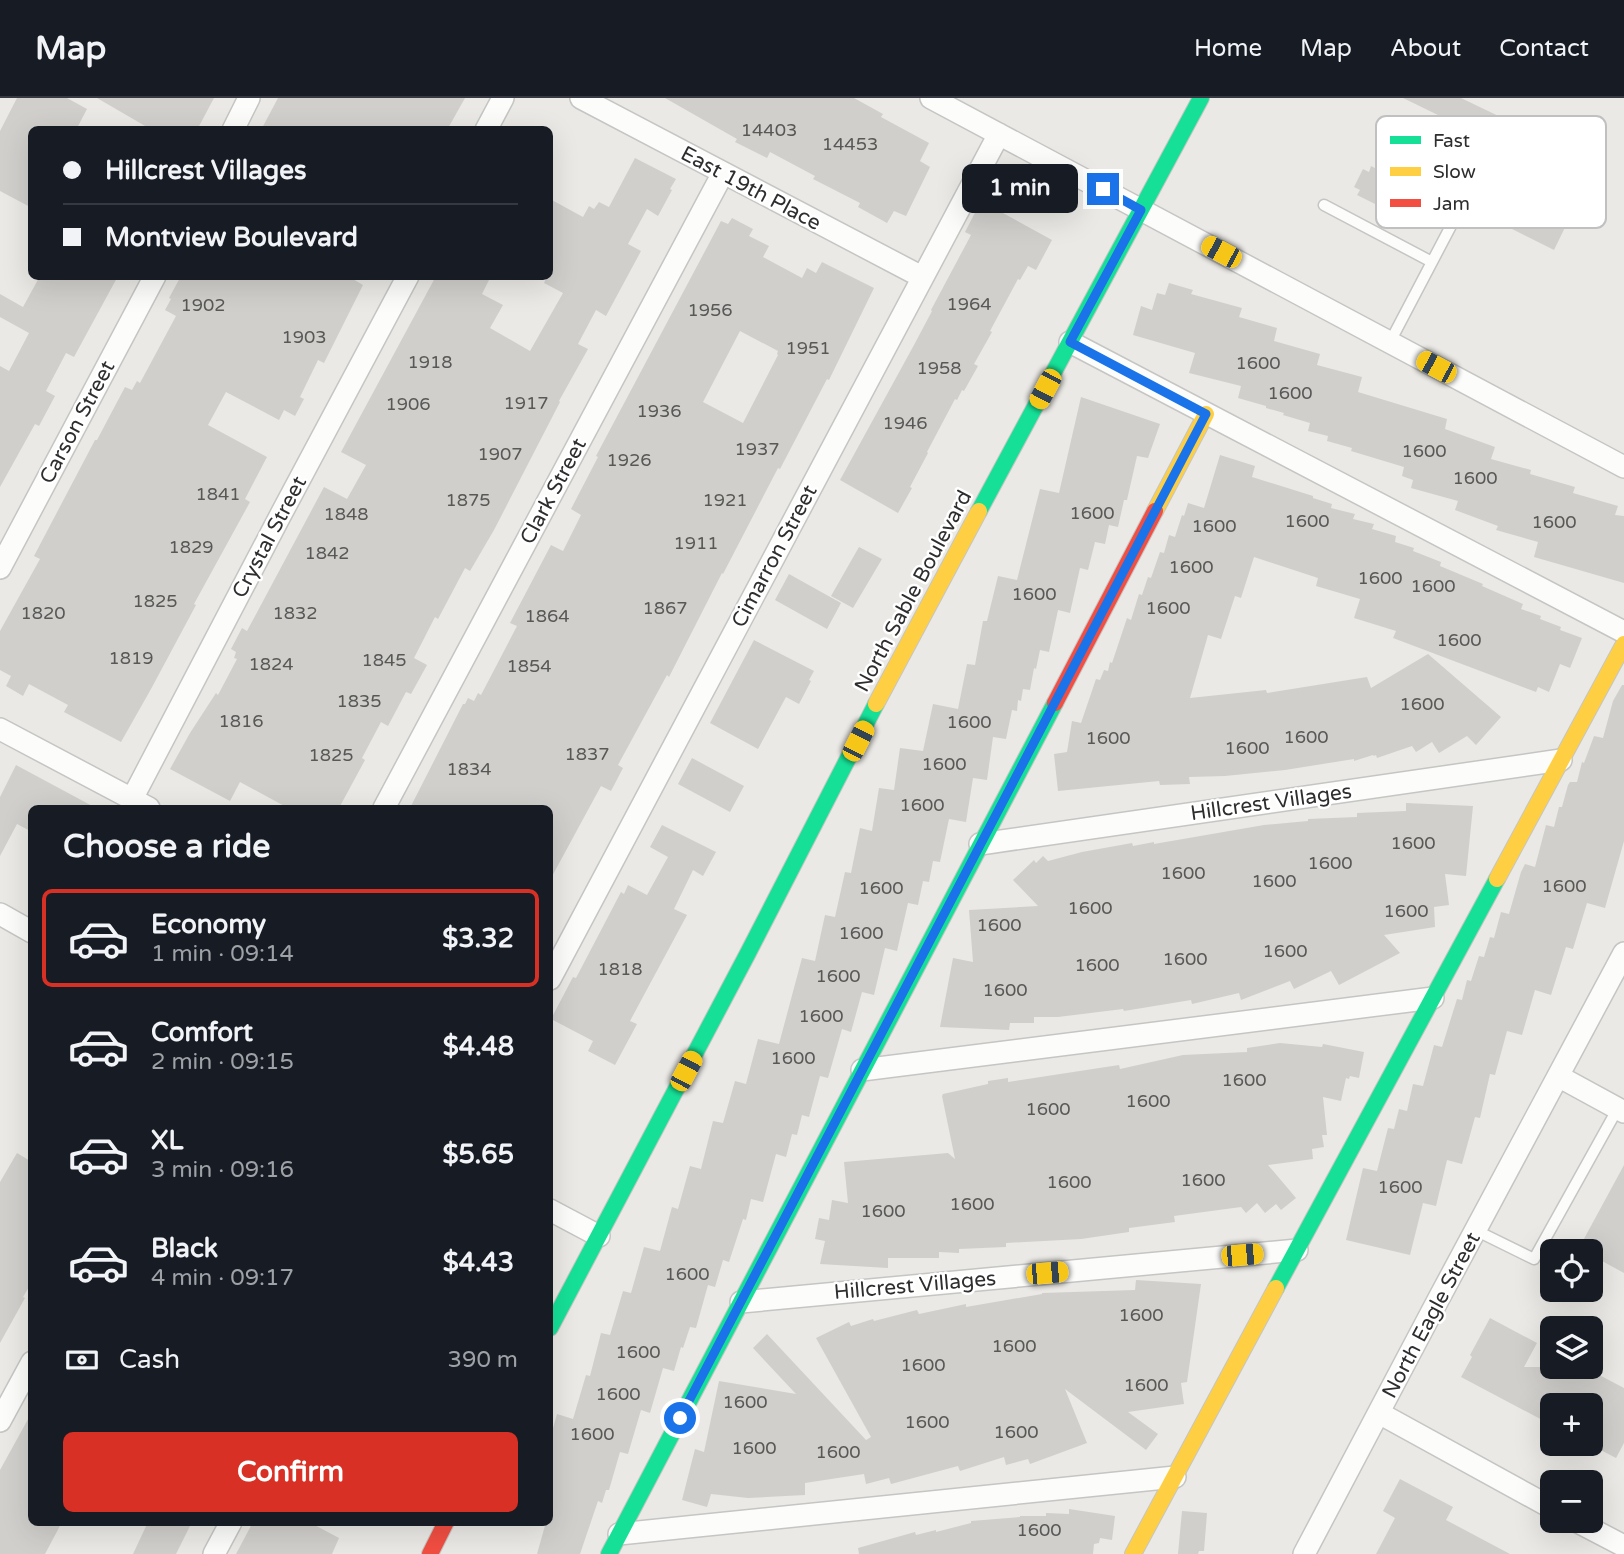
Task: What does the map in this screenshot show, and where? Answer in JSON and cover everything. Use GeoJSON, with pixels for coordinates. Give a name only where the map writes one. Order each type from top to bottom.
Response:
{"type":"FeatureCollection","features":[{"type":"Feature","properties":{"kind":"street"},"geometry":{"type":"LineString","coordinates":[[235,126],[249,98]]}},
{"type":"Feature","properties":{"kind":"street"},"geometry":{"type":"LineString","coordinates":[[488,126],[503,98]]}},
{"type":"Feature","properties":{"kind":"street","name":"East 19th Place"},"geometry":{"type":"LineString","coordinates":[[581,98],[922,277]]}},
{"type":"Feature","properties":{"kind":"street"},"geometry":{"type":"LineString","coordinates":[[931,98],[1624,467]]}},
{"type":"Feature","properties":{"kind":"street","name":"North Sable Boulevard"},"geometry":{"type":"LineString","coordinates":[[553,1322],[906,647],[1201,98]]}},
{"type":"Feature","properties":{"kind":"street","name":"Cimarron Street"},"geometry":{"type":"LineString","coordinates":[[553,973],[999,134]]}},
{"type":"Feature","properties":{"kind":"street","name":"Clark Street"},"geometry":{"type":"LineString","coordinates":[[386,805],[723,173]]}},
{"type":"Feature","properties":{"kind":"street","name":"Carson Street"},"geometry":{"type":"LineString","coordinates":[[0,568],[153,280]]}},
{"type":"Feature","properties":{"kind":"street","name":"Crystal Street"},"geometry":{"type":"LineString","coordinates":[[141,804],[285,506],[406,280]]}},
{"type":"Feature","properties":{"kind":"street"},"geometry":{"type":"LineString","coordinates":[[1070,342],[1624,632]]}},
{"type":"Feature","properties":{"kind":"street"},"geometry":{"type":"LineString","coordinates":[[609,1554],[1206,414]]}},
{"type":"Feature","properties":{"kind":"street"},"geometry":{"type":"LineString","coordinates":[[1133,1554],[1624,644]]}},
{"type":"Feature","properties":{"kind":"street"},"geometry":{"type":"LineString","coordinates":[[0,729],[141,804]]}},
{"type":"Feature","properties":{"kind":"street","name":"Hillcrest Villages"},"geometry":{"type":"LineString","coordinates":[[980,845],[1561,760]]}},
{"type":"Feature","properties":{"kind":"street"},"geometry":{"type":"LineString","coordinates":[[0,915],[28,930]]}},
{"type":"Feature","properties":{"kind":"street","name":"North Eagle Street"},"geometry":{"type":"LineString","coordinates":[[1304,1554],[1624,953]]}},
{"type":"Feature","properties":{"kind":"street"},"geometry":{"type":"LineString","coordinates":[[862,1070],[1433,998]]}},
{"type":"Feature","properties":{"kind":"street"},"geometry":{"type":"LineString","coordinates":[[1558,1076],[1621,1110]]}},
{"type":"Feature","properties":{"kind":"street"},"geometry":{"type":"LineString","coordinates":[[553,1212],[599,1236]]}},
{"type":"Feature","properties":{"kind":"street","name":"Hillcrest Villages"},"geometry":{"type":"LineString","coordinates":[[741,1302],[1297,1250]]}},
{"type":"Feature","properties":{"kind":"street"},"geometry":{"type":"LineString","coordinates":[[0,1421],[28,1369]]}},
{"type":"Feature","properties":{"kind":"street"},"geometry":{"type":"LineString","coordinates":[[1379,1413],[1540,1501]]}},
{"type":"Feature","properties":{"kind":"street"},"geometry":{"type":"LineString","coordinates":[[619,1534],[1175,1477]]}},
{"type":"Feature","properties":{"kind":"street"},"geometry":{"type":"LineString","coordinates":[[214,1554],[229,1526]]}},
{"type":"Feature","properties":{"kind":"street"},"geometry":{"type":"LineString","coordinates":[[430,1554],[444,1526]]}},
{"type":"Feature","properties":{"kind":"street"},"geometry":{"type":"LineString","coordinates":[[1599,1533],[1624,1546]]}},
{"type":"Feature","properties":{"kind":"lane"},"geometry":{"type":"LineString","coordinates":[[1324,205],[1432,262]]}},
{"type":"Feature","properties":{"kind":"lane"},"geometry":{"type":"LineString","coordinates":[[1390,342],[1450,228]]}},
{"type":"Feature","properties":{"kind":"lane"},"geometry":{"type":"LineString","coordinates":[[1475,1230],[1534,1259],[1621,1110]]}},
{"type":"Feature","properties":{"kind":"building"},"geometry":{"type":"Polygon","coordinates":[[[17,98],[67,98],[87,109],[78,126],[28,126],[28,206],[0,191],[0,131],[17,98]]]}},
{"type":"Feature","properties":{"kind":"building"},"geometry":{"type":"Polygon","coordinates":[[[97,98],[214,98],[199,126],[145,126],[97,98]]]}},
{"type":"Feature","properties":{"kind":"building"},"geometry":{"type":"Polygon","coordinates":[[[278,98],[465,98],[449,126],[263,126],[278,98]]]}},
{"type":"Feature","properties":{"kind":"building"},"geometry":{"type":"Polygon","coordinates":[[[665,98],[854,98],[883,114],[881,117],[929,143],[920,161],[930,167],[906,216],[894,211],[887,223],[858,207],[860,203],[813,179],[815,176],[770,152],[767,158],[735,142],[737,139],[665,98]]]}},
{"type":"Feature","properties":{"kind":"building"},"geometry":{"type":"Polygon","coordinates":[[[1403,98],[1461,98],[1499,116],[1440,116],[1403,98]]]}},
{"type":"Feature","properties":{"kind":"building"},"geometry":{"type":"Polygon","coordinates":[[[635,158],[676,179],[658,216],[647,209],[628,244],[641,251],[606,316],[596,310],[578,344],[588,349],[494,530],[470,571],[465,568],[414,658],[427,665],[411,694],[406,692],[388,726],[381,722],[362,758],[365,760],[341,805],[282,805],[240,782],[230,801],[170,769],[216,693],[218,695],[237,659],[234,658],[236,652],[231,649],[242,628],[247,631],[324,487],[347,499],[366,465],[341,452],[434,280],[489,280],[482,294],[503,305],[490,328],[530,351],[563,293],[544,283],[545,280],[553,280],[553,201],[583,217],[589,206],[594,209],[599,202],[609,207],[635,158]]]}},
{"type":"Feature","properties":{"kind":"building"},"geometry":{"type":"Polygon","coordinates":[[[1371,166],[1376,169],[1376,204],[1357,195],[1360,190],[1354,187],[1363,169],[1369,172],[1371,166]]]}},
{"type":"Feature","properties":{"kind":"building"},"geometry":{"type":"Polygon","coordinates":[[[981,201],[1052,240],[1036,270],[1028,266],[1020,280],[1018,279],[974,364],[978,366],[964,391],[955,399],[898,513],[840,480],[971,235],[965,232],[981,201]]]}},
{"type":"Feature","properties":{"kind":"building"},"geometry":{"type":"Polygon","coordinates":[[[732,218],[753,229],[749,236],[769,246],[763,257],[802,278],[807,268],[816,273],[822,262],[874,288],[829,380],[827,379],[780,469],[778,468],[669,677],[667,675],[618,765],[623,768],[611,791],[601,786],[553,874],[553,805],[412,805],[463,704],[468,698],[474,701],[478,693],[481,695],[517,626],[510,623],[551,545],[563,551],[581,515],[571,509],[598,457],[596,456],[721,221],[728,224],[732,218]],[[740,331],[703,402],[743,423],[778,351],[740,331]]]}},
{"type":"Feature","properties":{"kind":"building"},"geometry":{"type":"Polygon","coordinates":[[[1510,228],[1565,228],[1554,250],[1510,228]]]}},
{"type":"Feature","properties":{"kind":"building"},"geometry":{"type":"Polygon","coordinates":[[[38,280],[116,280],[74,357],[66,353],[46,391],[55,396],[39,426],[35,424],[0,487],[0,366],[9,371],[29,333],[0,317],[0,294],[23,307],[38,280]]]}},
{"type":"Feature","properties":{"kind":"building"},"geometry":{"type":"Polygon","coordinates":[[[179,280],[355,280],[363,285],[324,363],[318,360],[300,397],[304,399],[295,416],[284,410],[279,420],[226,392],[208,425],[267,457],[245,499],[250,502],[121,742],[64,712],[68,705],[29,684],[23,696],[6,686],[11,676],[0,670],[0,631],[40,559],[34,556],[95,440],[125,387],[132,390],[137,381],[140,383],[176,316],[165,310],[171,299],[169,298],[179,280]]]}},
{"type":"Feature","properties":{"kind":"building"},"geometry":{"type":"Polygon","coordinates":[[[1169,283],[1193,290],[1191,294],[1242,308],[1239,317],[1277,328],[1274,341],[1320,354],[1317,365],[1362,377],[1358,392],[1447,419],[1445,429],[1495,447],[1491,459],[1531,470],[1530,474],[1575,487],[1573,493],[1618,506],[1615,515],[1624,516],[1624,583],[1534,557],[1538,542],[1496,530],[1498,526],[1455,510],[1458,501],[1411,488],[1413,480],[1402,476],[1404,467],[1351,451],[1352,448],[1327,441],[1328,436],[1308,431],[1310,423],[1238,398],[1241,386],[1189,373],[1195,353],[1133,335],[1141,306],[1152,310],[1157,293],[1165,295],[1169,283]]]}},
{"type":"Feature","properties":{"kind":"building"},"geometry":{"type":"Polygon","coordinates":[[[1081,397],[1160,424],[1148,458],[1137,456],[1118,527],[1109,525],[1105,544],[1095,542],[1088,570],[1080,568],[1070,613],[1058,610],[1049,652],[1040,650],[1030,690],[1023,689],[1017,711],[1012,710],[1006,739],[993,737],[987,780],[973,778],[966,822],[949,819],[940,862],[933,861],[929,882],[923,881],[918,905],[908,903],[897,951],[885,948],[874,995],[862,992],[851,1032],[842,1029],[828,1078],[820,1076],[809,1117],[802,1115],[797,1135],[792,1134],[786,1157],[776,1154],[763,1202],[751,1199],[746,1220],[743,1219],[729,1262],[723,1260],[715,1287],[708,1285],[696,1328],[690,1327],[674,1371],[663,1368],[650,1413],[641,1410],[628,1454],[620,1452],[609,1490],[606,1490],[602,1503],[598,1501],[580,1554],[537,1554],[545,1526],[553,1526],[553,1428],[557,1414],[573,1419],[586,1375],[590,1376],[601,1333],[610,1335],[623,1291],[631,1293],[644,1247],[660,1251],[672,1207],[678,1209],[690,1166],[701,1169],[713,1121],[723,1123],[735,1081],[746,1084],[758,1039],[779,1044],[802,958],[815,961],[825,915],[835,917],[845,872],[851,873],[860,828],[872,831],[879,788],[894,790],[900,748],[923,751],[933,704],[958,709],[967,664],[975,665],[983,621],[987,621],[998,576],[1017,580],[1040,489],[1059,493],[1081,397]]]}},
{"type":"Feature","properties":{"kind":"building"},"geometry":{"type":"Polygon","coordinates":[[[1220,455],[1255,466],[1252,477],[1313,496],[1332,504],[1331,508],[1355,514],[1353,519],[1374,524],[1372,529],[1396,536],[1395,542],[1414,548],[1413,551],[1441,562],[1440,566],[1523,604],[1521,609],[1541,616],[1540,619],[1561,627],[1560,630],[1582,638],[1570,668],[1560,664],[1549,692],[1538,687],[1536,692],[1393,638],[1396,631],[1354,618],[1360,599],[1316,586],[1318,578],[1254,557],[1241,598],[1235,596],[1221,639],[1208,635],[1190,698],[1266,690],[1267,693],[1367,677],[1371,688],[1428,654],[1501,717],[1476,745],[1467,736],[1439,753],[1432,742],[1416,752],[1412,746],[1377,758],[1373,755],[1354,761],[1285,770],[1189,777],[1190,784],[1160,785],[1159,781],[1058,791],[1054,754],[1067,752],[1072,721],[1081,723],[1096,679],[1100,680],[1104,670],[1108,671],[1127,618],[1131,620],[1139,594],[1142,595],[1148,577],[1151,578],[1160,552],[1164,553],[1169,535],[1175,537],[1188,503],[1204,508],[1220,455]]]}},
{"type":"Feature","properties":{"kind":"building"},"geometry":{"type":"Polygon","coordinates":[[[859,547],[882,559],[853,608],[831,596],[859,547]]]}},
{"type":"Feature","properties":{"kind":"building"},"geometry":{"type":"Polygon","coordinates":[[[789,574],[841,603],[827,629],[775,600],[789,574]]]}},
{"type":"Feature","properties":{"kind":"building"},"geometry":{"type":"Polygon","coordinates":[[[754,640],[814,671],[799,704],[786,697],[758,749],[710,723],[754,640]]]}},
{"type":"Feature","properties":{"kind":"building"},"geometry":{"type":"Polygon","coordinates":[[[1622,685],[1624,841],[1605,908],[1587,903],[1573,949],[1566,947],[1551,995],[1535,990],[1522,1035],[1507,1031],[1495,1075],[1490,1074],[1480,1118],[1475,1117],[1462,1164],[1447,1160],[1436,1206],[1423,1203],[1410,1255],[1346,1240],[1363,1168],[1377,1171],[1388,1128],[1394,1129],[1399,1109],[1407,1111],[1413,1084],[1423,1086],[1434,1045],[1442,1047],[1457,999],[1462,1000],[1467,980],[1471,981],[1479,956],[1484,957],[1490,937],[1494,938],[1501,912],[1509,914],[1525,864],[1535,867],[1546,825],[1554,827],[1568,785],[1570,782],[1577,782],[1582,762],[1584,763],[1594,736],[1603,738],[1613,701],[1622,685]]]}},
{"type":"Feature","properties":{"kind":"building"},"geometry":{"type":"Polygon","coordinates":[[[692,758],[744,786],[730,812],[678,784],[692,758]]]}},
{"type":"Feature","properties":{"kind":"building"},"geometry":{"type":"Polygon","coordinates":[[[16,765],[90,805],[28,805],[28,830],[17,824],[0,856],[0,797],[16,765]]]}},
{"type":"Feature","properties":{"kind":"building"},"geometry":{"type":"Polygon","coordinates":[[[1406,803],[1473,806],[1466,876],[1445,874],[1449,905],[1434,907],[1435,927],[1384,935],[1400,953],[1339,985],[1331,971],[1294,989],[1290,981],[1241,1000],[1239,993],[1192,1004],[1191,1000],[1124,1011],[1034,1017],[1034,1023],[1010,1023],[1009,1030],[940,1027],[953,958],[973,962],[969,910],[1038,906],[1013,880],[1034,860],[1036,863],[1043,856],[1048,861],[1132,843],[1133,846],[1154,844],[1308,819],[1406,811],[1406,803]]]}},
{"type":"Feature","properties":{"kind":"building"},"geometry":{"type":"Polygon","coordinates":[[[662,825],[716,852],[703,876],[693,870],[674,909],[687,915],[630,1021],[637,1024],[615,1065],[588,1051],[593,1041],[553,1020],[553,1015],[573,977],[576,978],[621,892],[624,894],[628,885],[647,895],[668,857],[650,847],[662,825]]]}},
{"type":"Feature","properties":{"kind":"building"},"geometry":{"type":"Polygon","coordinates":[[[1280,1043],[1322,1047],[1323,1044],[1364,1052],[1359,1078],[1346,1078],[1341,1101],[1323,1097],[1327,1135],[1322,1135],[1324,1147],[1312,1149],[1313,1159],[1268,1165],[1296,1198],[1281,1210],[1276,1204],[1265,1213],[1257,1203],[1246,1213],[1241,1207],[1174,1216],[1175,1222],[1129,1228],[1129,1232],[1081,1239],[1006,1243],[1006,1247],[959,1249],[959,1253],[939,1252],[939,1258],[888,1258],[888,1268],[820,1264],[825,1241],[815,1239],[819,1218],[829,1220],[832,1200],[848,1203],[844,1162],[948,1153],[955,1159],[943,1094],[988,1084],[988,1081],[1008,1078],[1008,1082],[1119,1065],[1120,1069],[1183,1055],[1247,1052],[1247,1048],[1280,1043]]]}},
{"type":"Feature","properties":{"kind":"building"},"geometry":{"type":"Polygon","coordinates":[[[17,1153],[28,1160],[28,1289],[0,1343],[0,1182],[17,1153]]]}},
{"type":"Feature","properties":{"kind":"building"},"geometry":{"type":"Polygon","coordinates":[[[1624,1165],[1624,1273],[1603,1262],[1603,1239],[1584,1239],[1624,1165]]]}},
{"type":"Feature","properties":{"kind":"building"},"geometry":{"type":"Polygon","coordinates":[[[1136,1280],[1201,1284],[1187,1382],[1181,1383],[1184,1404],[1128,1412],[1158,1434],[1146,1450],[1065,1389],[1087,1443],[1030,1464],[1028,1459],[1006,1465],[1004,1457],[960,1471],[958,1466],[891,1484],[889,1478],[866,1484],[864,1474],[805,1483],[805,1495],[748,1498],[711,1494],[707,1507],[682,1500],[695,1449],[704,1452],[719,1381],[796,1394],[753,1348],[767,1334],[866,1440],[871,1437],[816,1338],[849,1322],[851,1326],[917,1310],[919,1314],[1042,1293],[1135,1290],[1136,1280]]]}},
{"type":"Feature","properties":{"kind":"building"},"geometry":{"type":"Polygon","coordinates":[[[1490,1318],[1537,1343],[1524,1367],[1540,1367],[1540,1379],[1603,1377],[1624,1388],[1624,1443],[1616,1458],[1603,1451],[1603,1393],[1540,1393],[1540,1419],[1461,1377],[1472,1357],[1470,1355],[1490,1318]]]}},
{"type":"Feature","properties":{"kind":"building"},"geometry":{"type":"Polygon","coordinates":[[[28,1419],[28,1526],[60,1526],[45,1554],[0,1554],[0,1470],[28,1419]]]}},
{"type":"Feature","properties":{"kind":"building"},"geometry":{"type":"Polygon","coordinates":[[[1400,1479],[1453,1507],[1446,1520],[1510,1554],[1376,1554],[1395,1518],[1383,1511],[1400,1479]]]}},
{"type":"Feature","properties":{"kind":"building"},"geometry":{"type":"Polygon","coordinates":[[[1069,1509],[1115,1516],[1112,1540],[1100,1538],[1099,1543],[1094,1544],[1093,1554],[859,1554],[858,1548],[915,1532],[916,1535],[936,1532],[971,1521],[1046,1516],[1046,1513],[1069,1514],[1069,1509]]]}},
{"type":"Feature","properties":{"kind":"building"},"geometry":{"type":"Polygon","coordinates":[[[1182,1511],[1207,1513],[1204,1551],[1199,1551],[1198,1554],[1178,1554],[1182,1511]]]}},
{"type":"Feature","properties":{"kind":"building"},"geometry":{"type":"Polygon","coordinates":[[[146,1526],[190,1526],[176,1554],[133,1554],[146,1526]]]}},
{"type":"Feature","properties":{"kind":"building"},"geometry":{"type":"Polygon","coordinates":[[[251,1526],[316,1526],[339,1538],[332,1554],[236,1554],[251,1526]]]}},
{"type":"Feature","properties":{"kind":"traffic: fast"},"geometry":{"type":"LineString","coordinates":[[979,511],[1201,98]]}},
{"type":"Feature","properties":{"kind":"traffic: fast"},"geometry":{"type":"LineString","coordinates":[[609,1554],[1055,703]]}},
{"type":"Feature","properties":{"kind":"traffic: fast"},"geometry":{"type":"LineString","coordinates":[[553,1322],[876,704]]}},
{"type":"Feature","properties":{"kind":"traffic: fast"},"geometry":{"type":"LineString","coordinates":[[1276,1288],[1497,879]]}},
{"type":"Feature","properties":{"kind":"traffic: slow"},"geometry":{"type":"LineString","coordinates":[[1155,511],[1206,414]]}},
{"type":"Feature","properties":{"kind":"traffic: slow"},"geometry":{"type":"LineString","coordinates":[[876,704],[979,511]]}},
{"type":"Feature","properties":{"kind":"traffic: slow"},"geometry":{"type":"LineString","coordinates":[[1497,879],[1624,644]]}},
{"type":"Feature","properties":{"kind":"traffic: slow"},"geometry":{"type":"LineString","coordinates":[[1133,1554],[1276,1288]]}},
{"type":"Feature","properties":{"kind":"traffic: jam"},"geometry":{"type":"LineString","coordinates":[[1055,703],[1155,511]]}},
{"type":"Feature","properties":{"kind":"traffic: jam"},"geometry":{"type":"LineString","coordinates":[[430,1554],[444,1526]]}},
{"type":"Feature","properties":{"kind":"route"},"geometry":{"type":"LineString","coordinates":[[680,1418],[1206,414],[1070,342],[1141,210],[1103,189]]}}]}
